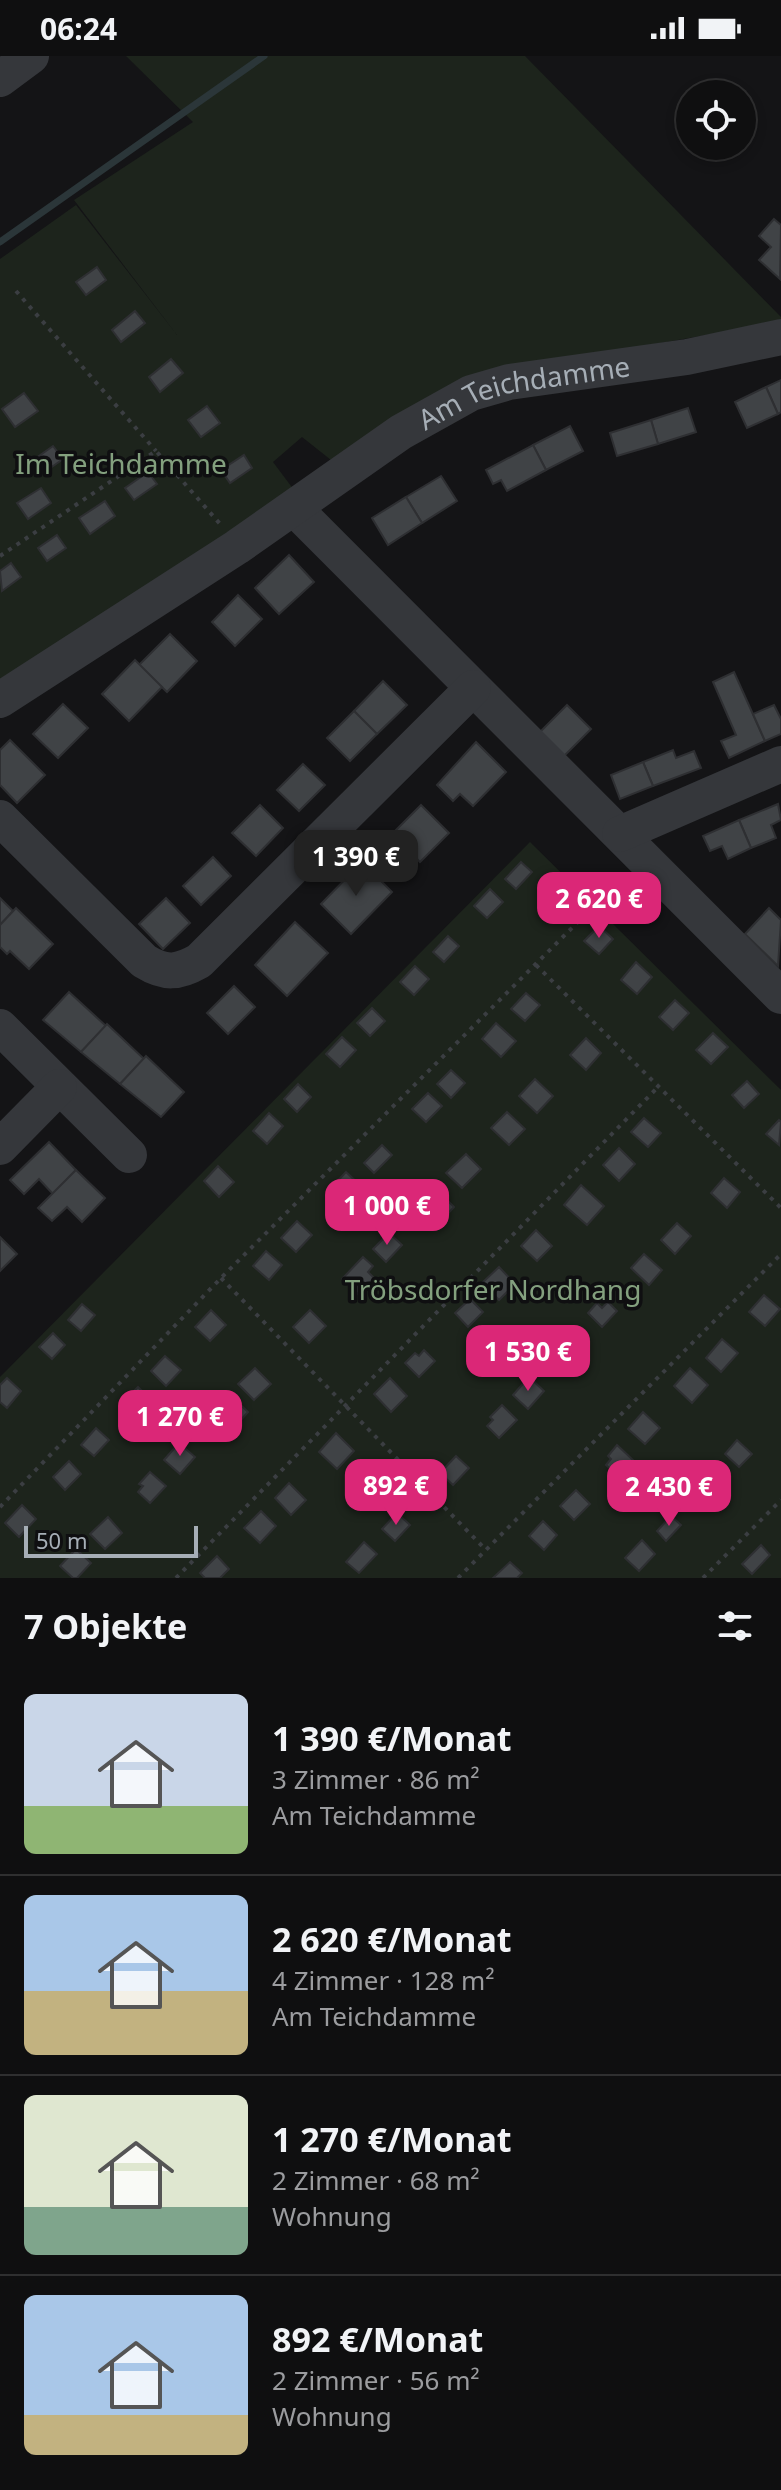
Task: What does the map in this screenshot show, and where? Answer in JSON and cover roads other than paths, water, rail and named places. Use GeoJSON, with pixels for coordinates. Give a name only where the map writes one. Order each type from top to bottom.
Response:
{"type":"FeatureCollection","features":[{"type":"Feature","properties":{"kind":"street"},"geometry":{"type":"LineString","coordinates":[[0,79],[31,56]]}},
{"type":"Feature","properties":{"kind":"street","name":"Am Teichdamme"},"geometry":{"type":"LineString","coordinates":[[0,700],[294,508],[401,432],[471,393],[509,382],[687,357],[781,337]]}},
{"type":"Feature","properties":{"kind":"street"},"geometry":{"type":"LineString","coordinates":[[294,508],[781,996]]}},
{"type":"Feature","properties":{"kind":"street"},"geometry":{"type":"LineString","coordinates":[[0,818],[144,961],[161,972],[183,970],[199,961],[473,688]]}},
{"type":"Feature","properties":{"kind":"street"},"geometry":{"type":"LineString","coordinates":[[620,834],[781,764]]}},
{"type":"Feature","properties":{"kind":"street"},"geometry":{"type":"LineString","coordinates":[[0,1027],[129,1155]]}},
{"type":"Feature","properties":{"kind":"street"},"geometry":{"type":"LineString","coordinates":[[0,1147],[59,1087]]}},
{"type":"Feature","properties":{"kind":"waterway"},"geometry":{"type":"LineString","coordinates":[[0,242],[264,56]]}},
{"type":"Feature","properties":{"kind":"park label","name":"Im Teichdamme"},"geometry":{"type":"Point","coordinates":[121,463]}},
{"type":"Feature","properties":{"kind":"park label","name":"Tröbsdorfer Nordhang"},"geometry":{"type":"Point","coordinates":[493,1289]}}]}
